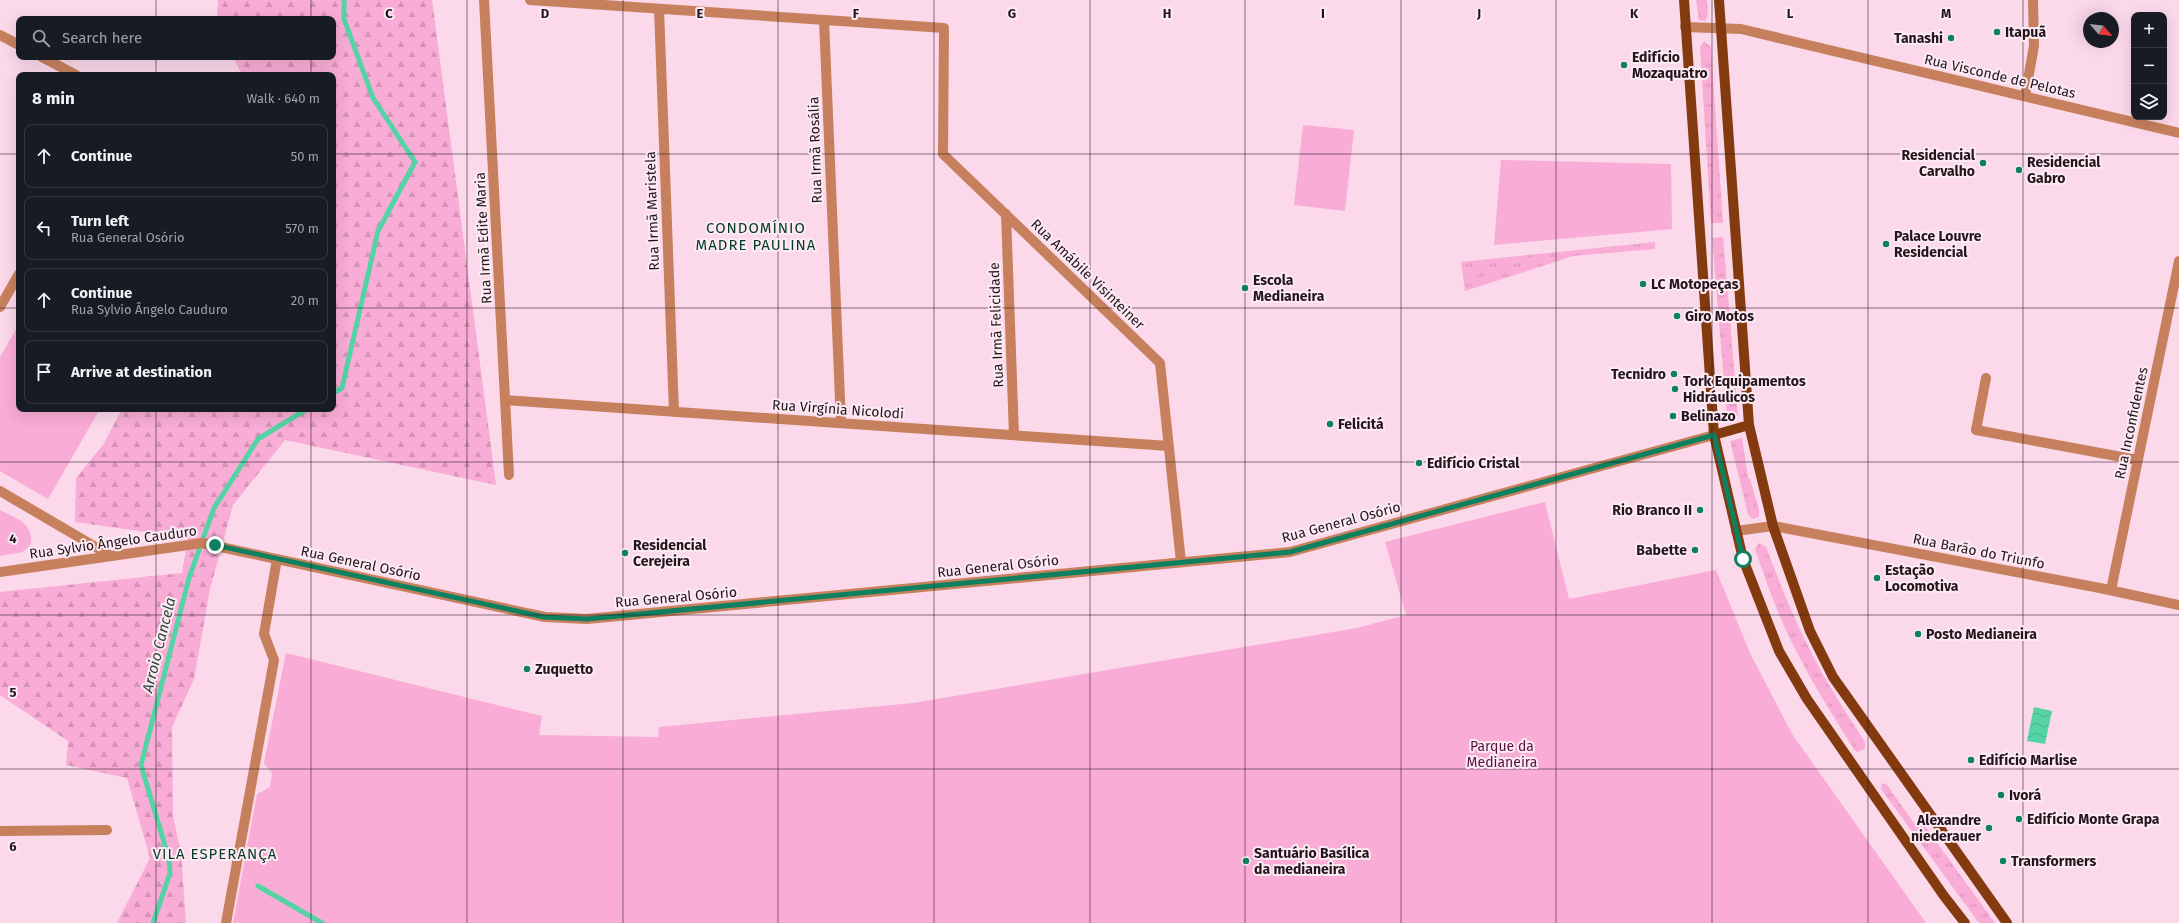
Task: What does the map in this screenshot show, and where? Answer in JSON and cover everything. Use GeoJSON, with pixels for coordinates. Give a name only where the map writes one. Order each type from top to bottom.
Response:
{"type":"FeatureCollection","features":[{"type":"Feature","properties":{"kind":"main road"},"geometry":{"type":"LineString","coordinates":[[1684,0],[1714,435],[1743,559],[1779,652],[1806,699],[1944,896],[1965,923]]}},
{"type":"Feature","properties":{"kind":"main road"},"geometry":{"type":"LineString","coordinates":[[1719,0],[1749,425],[1773,526],[1810,631],[1833,677],[2007,923]]}},
{"type":"Feature","properties":{"kind":"main road"},"geometry":{"type":"LineString","coordinates":[[1714,435],[1749,425]]}},
{"type":"Feature","properties":{"kind":"street","name":"Rua Irmã Edite Maria"},"geometry":{"type":"LineString","coordinates":[[484,0],[509,475]]}},
{"type":"Feature","properties":{"kind":"street"},"geometry":{"type":"LineString","coordinates":[[530,0],[824,20]]}},
{"type":"Feature","properties":{"kind":"street"},"geometry":{"type":"LineString","coordinates":[[2026,96],[2034,46],[2032,0]]}},
{"type":"Feature","properties":{"kind":"street","name":"Rua Irmã Maristela"},"geometry":{"type":"LineString","coordinates":[[658,9],[674,412]]}},
{"type":"Feature","properties":{"kind":"street","name":"Rua Amábile Visinteiner"},"geometry":{"type":"LineString","coordinates":[[824,20],[944,28],[943,154],[1160,363],[1181,562]]}},
{"type":"Feature","properties":{"kind":"street","name":"Rua Irmã Rosália"},"geometry":{"type":"LineString","coordinates":[[824,20],[841,423]]}},
{"type":"Feature","properties":{"kind":"street","name":"Rua Visconde de Pelotas"},"geometry":{"type":"LineString","coordinates":[[1685,27],[1741,29],[2179,133]]}},
{"type":"Feature","properties":{"kind":"street"},"geometry":{"type":"LineString","coordinates":[[0,35],[16,43]]}},
{"type":"Feature","properties":{"kind":"street"},"geometry":{"type":"LineString","coordinates":[[48,60],[70,72]]}},
{"type":"Feature","properties":{"kind":"street","name":"Rua Irmã Felicidade"},"geometry":{"type":"LineString","coordinates":[[1006,214],[1014,435]]}},
{"type":"Feature","properties":{"kind":"street","name":"Rua Inconfidentes"},"geometry":{"type":"LineString","coordinates":[[2111,590],[2179,261]]}},
{"type":"Feature","properties":{"kind":"street"},"geometry":{"type":"LineString","coordinates":[[0,308],[16,279]]}},
{"type":"Feature","properties":{"kind":"street"},"geometry":{"type":"LineString","coordinates":[[1986,378],[1976,430],[2138,460]]}},
{"type":"Feature","properties":{"kind":"street","name":"Rua Virgínia Nicolodi"},"geometry":{"type":"LineString","coordinates":[[505,400],[1169,446]]}},
{"type":"Feature","properties":{"kind":"street","name":"Rua General Osório"},"geometry":{"type":"LineString","coordinates":[[277,559],[544,617],[587,619],[1290,552],[1714,435]]}},
{"type":"Feature","properties":{"kind":"street"},"geometry":{"type":"LineString","coordinates":[[0,491],[111,556]]}},
{"type":"Feature","properties":{"kind":"street","name":"Rua Barão do Triunfo"},"geometry":{"type":"LineString","coordinates":[[1736,531],[1773,526],[2111,590],[2179,605]]}},
{"type":"Feature","properties":{"kind":"street","name":"Rua Sylvio Ângelo Cauduro"},"geometry":{"type":"LineString","coordinates":[[0,572],[202,543],[277,559]]}},
{"type":"Feature","properties":{"kind":"street"},"geometry":{"type":"LineString","coordinates":[[226,923],[274,660],[264,634],[277,559]]}},
{"type":"Feature","properties":{"kind":"street"},"geometry":{"type":"LineString","coordinates":[[0,831],[107,830]]}},
{"type":"Feature","properties":{"kind":"green space"},"geometry":{"type":"Polygon","coordinates":[[[218,0],[432,0],[496,485],[285,440],[233,505],[210,589],[194,679],[172,727],[173,816],[181,853],[186,923],[117,923],[150,858],[127,778],[66,765],[68,741],[0,695],[0,592],[182,573],[188,538],[75,522],[76,478],[103,445],[120,412],[336,412],[336,72],[240,72],[234,60],[336,60],[336,16],[217,16],[218,0]]]}},
{"type":"Feature","properties":{"kind":"green space"},"geometry":{"type":"Polygon","coordinates":[[[1696,0],[1707,0],[1708,15],[1705,21],[1699,20],[1696,0]]]}},
{"type":"Feature","properties":{"kind":"green space"},"geometry":{"type":"Polygon","coordinates":[[[1704,41],[1711,47],[1723,223],[1711,223],[1700,47],[1704,41]]]}},
{"type":"Feature","properties":{"kind":"green space"},"geometry":{"type":"Polygon","coordinates":[[[1303,125],[1354,130],[1345,211],[1294,205],[1303,125]]]}},
{"type":"Feature","properties":{"kind":"green space"},"geometry":{"type":"Polygon","coordinates":[[[1501,160],[1671,164],[1672,229],[1494,245],[1501,160]]]}},
{"type":"Feature","properties":{"kind":"green space"},"geometry":{"type":"Polygon","coordinates":[[[1723,237],[1738,416],[1727,417],[1712,238],[1723,237]]]}},
{"type":"Feature","properties":{"kind":"green space"},"geometry":{"type":"Polygon","coordinates":[[[1655,242],[1655,249],[1573,256],[1465,291],[1461,262],[1655,242]]]}},
{"type":"Feature","properties":{"kind":"green space"},"geometry":{"type":"Polygon","coordinates":[[[16,329],[16,412],[98,412],[48,499],[0,471],[0,357],[16,329]]]}},
{"type":"Feature","properties":{"kind":"green space"},"geometry":{"type":"Polygon","coordinates":[[[1742,438],[1748,478],[1750,479],[1759,510],[1759,517],[1752,519],[1748,514],[1730,441],[1742,438]]]}},
{"type":"Feature","properties":{"kind":"green space","name":"Parque da Medianeira"},"geometry":{"type":"Polygon","coordinates":[[[1545,502],[1569,599],[1716,570],[1750,653],[1792,734],[1926,923],[233,923],[257,794],[270,787],[272,773],[264,763],[286,653],[542,716],[539,735],[658,737],[659,727],[913,703],[1357,628],[1406,615],[1385,542],[1545,502]]]}},
{"type":"Feature","properties":{"kind":"green space"},"geometry":{"type":"Polygon","coordinates":[[[0,510],[18,519],[27,526],[31,537],[31,544],[23,552],[0,556],[0,510]]]}},
{"type":"Feature","properties":{"kind":"green space"},"geometry":{"type":"Polygon","coordinates":[[[1759,543],[1766,547],[1803,636],[1828,684],[1865,742],[1865,749],[1857,752],[1854,749],[1802,662],[1773,600],[1755,549],[1759,543]]]}},
{"type":"Feature","properties":{"kind":"green space"},"geometry":{"type":"Polygon","coordinates":[[[1882,783],[1887,785],[1916,826],[1925,826],[1995,923],[1979,923],[1881,789],[1882,783]]]}},
{"type":"Feature","properties":{"kind":"water"},"geometry":{"type":"Polygon","coordinates":[[[2034,707],[2052,711],[2045,744],[2027,741],[2034,707]]]}},
{"type":"Feature","properties":{"kind":"waterway","name":"Arroio Cancela"},"geometry":{"type":"LineString","coordinates":[[336,391],[342,388],[378,231],[415,162],[373,98],[344,19],[344,0]]}},
{"type":"Feature","properties":{"kind":"waterway","name":"Arroio Cancela"},"geometry":{"type":"LineString","coordinates":[[153,923],[170,873],[169,859],[141,765],[189,578],[214,508],[258,439],[302,412]]}},
{"type":"Feature","properties":{"kind":"waterway"},"geometry":{"type":"LineString","coordinates":[[258,886],[322,923]]}},
{"type":"Feature","properties":{"kind":"place","name":"Itapuã"},"geometry":{"type":"Point","coordinates":[1997,32]}},
{"type":"Feature","properties":{"kind":"place","name":"Tanashi"},"geometry":{"type":"Point","coordinates":[1951,38]}},
{"type":"Feature","properties":{"kind":"place","name":"Edifício Mozaquatro"},"geometry":{"type":"Point","coordinates":[1624,65]}},
{"type":"Feature","properties":{"kind":"place","name":"Residencial Carvalho"},"geometry":{"type":"Point","coordinates":[1983,163]}},
{"type":"Feature","properties":{"kind":"place","name":"Residencial Gabro"},"geometry":{"type":"Point","coordinates":[2019,170]}},
{"type":"Feature","properties":{"kind":"place","name":"Palace Louvre Residencial"},"geometry":{"type":"Point","coordinates":[1886,244]}},
{"type":"Feature","properties":{"kind":"place","name":"LC Motopeças"},"geometry":{"type":"Point","coordinates":[1643,284]}},
{"type":"Feature","properties":{"kind":"place","name":"Escola Medianeira"},"geometry":{"type":"Point","coordinates":[1245,288]}},
{"type":"Feature","properties":{"kind":"place","name":"Giro Motos"},"geometry":{"type":"Point","coordinates":[1677,316]}},
{"type":"Feature","properties":{"kind":"place","name":"Tecnidro"},"geometry":{"type":"Point","coordinates":[1674,374]}},
{"type":"Feature","properties":{"kind":"place","name":"Tork Equipamentos Hidráulicos"},"geometry":{"type":"Point","coordinates":[1675,389]}},
{"type":"Feature","properties":{"kind":"place","name":"Belinazo"},"geometry":{"type":"Point","coordinates":[1673,416]}},
{"type":"Feature","properties":{"kind":"place","name":"Felicitá"},"geometry":{"type":"Point","coordinates":[1330,424]}},
{"type":"Feature","properties":{"kind":"place","name":"Edifício Cristal"},"geometry":{"type":"Point","coordinates":[1419,463]}},
{"type":"Feature","properties":{"kind":"place","name":"Rio Branco II"},"geometry":{"type":"Point","coordinates":[1700,510]}},
{"type":"Feature","properties":{"kind":"place","name":"Babette"},"geometry":{"type":"Point","coordinates":[1695,550]}},
{"type":"Feature","properties":{"kind":"place","name":"Residencial Cerejeira"},"geometry":{"type":"Point","coordinates":[625,553]}},
{"type":"Feature","properties":{"kind":"place","name":"Estação Locomotiva"},"geometry":{"type":"Point","coordinates":[1877,578]}},
{"type":"Feature","properties":{"kind":"place","name":"Posto Medianeira"},"geometry":{"type":"Point","coordinates":[1918,634]}},
{"type":"Feature","properties":{"kind":"place","name":"Zuquetto"},"geometry":{"type":"Point","coordinates":[527,669]}},
{"type":"Feature","properties":{"kind":"place","name":"Edifício Marlise"},"geometry":{"type":"Point","coordinates":[1971,760]}},
{"type":"Feature","properties":{"kind":"place","name":"Ivorá"},"geometry":{"type":"Point","coordinates":[2001,795]}},
{"type":"Feature","properties":{"kind":"place","name":"Edifício Monte Grapa"},"geometry":{"type":"Point","coordinates":[2019,819]}},
{"type":"Feature","properties":{"kind":"place","name":"Alexandre niederauer"},"geometry":{"type":"Point","coordinates":[1989,828]}},
{"type":"Feature","properties":{"kind":"place","name":"Santuário Basílica da medianeira"},"geometry":{"type":"Point","coordinates":[1246,861]}},
{"type":"Feature","properties":{"kind":"place","name":"Transformers"},"geometry":{"type":"Point","coordinates":[2003,861]}},
{"type":"Feature","properties":{"kind":"district","name":"CONDOMÍNIO MADRE PAULINA"},"geometry":{"type":"Point","coordinates":[756,236]}},
{"type":"Feature","properties":{"kind":"district","name":"VILA ESPERANÇA"},"geometry":{"type":"Point","coordinates":[215,854]}},
{"type":"Feature","properties":{"kind":"route"},"geometry":{"type":"LineString","coordinates":[[215,545],[544,617],[587,619],[1290,552],[1714,435],[1743,559]]}}]}
